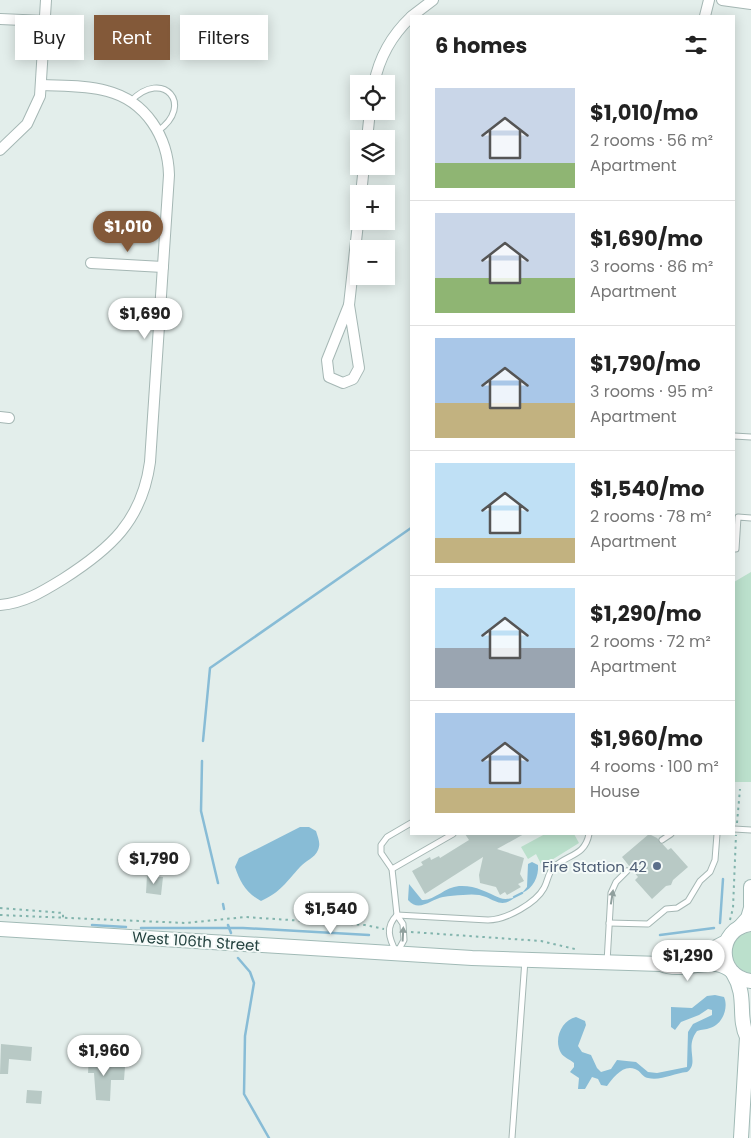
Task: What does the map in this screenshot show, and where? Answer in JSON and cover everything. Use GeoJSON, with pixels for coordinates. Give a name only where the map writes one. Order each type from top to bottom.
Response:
{"type":"FeatureCollection","features":[{"type":"Feature","properties":{"kind":"street"},"geometry":{"type":"LineString","coordinates":[[45,15],[46,0]]}},
{"type":"Feature","properties":{"kind":"street"},"geometry":{"type":"LineString","coordinates":[[412,15],[433,0]]}},
{"type":"Feature","properties":{"kind":"street"},"geometry":{"type":"LineString","coordinates":[[705,15],[709,0]]}},
{"type":"Feature","properties":{"kind":"street"},"geometry":{"type":"LineString","coordinates":[[722,0],[751,4]]}},
{"type":"Feature","properties":{"kind":"street"},"geometry":{"type":"LineString","coordinates":[[377,75],[388,46],[410,17]]}},
{"type":"Feature","properties":{"kind":"street"},"geometry":{"type":"LineString","coordinates":[[0,19],[15,20]]}},
{"type":"Feature","properties":{"kind":"street"},"geometry":{"type":"LineString","coordinates":[[0,150],[21,130],[31,117],[42,85],[43,60]]}},
{"type":"Feature","properties":{"kind":"street"},"geometry":{"type":"LineString","coordinates":[[0,605],[17,603],[38,594],[96,557],[122,532],[136,508],[145,486],[150,462],[169,165],[166,149],[158,131],[148,117],[131,101],[100,89],[42,85]]}},
{"type":"Feature","properties":{"kind":"street"},"geometry":{"type":"LineString","coordinates":[[349,305],[359,368],[353,379],[343,383],[329,377],[326,365],[349,305],[357,230]]}},
{"type":"Feature","properties":{"kind":"street"},"geometry":{"type":"LineString","coordinates":[[91,264],[163,267]]}},
{"type":"Feature","properties":{"kind":"street"},"geometry":{"type":"LineString","coordinates":[[751,887],[751,907]]}},
{"type":"Feature","properties":{"kind":"street","name":"West 106th Street"},"geometry":{"type":"LineString","coordinates":[[661,964],[668,960],[701,955],[726,942],[732,933],[746,925],[751,907]]}},
{"type":"Feature","properties":{"kind":"street","name":"West 106th Street"},"geometry":{"type":"LineString","coordinates":[[0,929],[397,953],[661,964],[670,968],[718,963],[742,979],[751,981]]}},
{"type":"Feature","properties":{"kind":"street"},"geometry":{"type":"LineString","coordinates":[[726,942],[724,956],[741,993],[743,1029],[749,1034],[741,1138]]}},
{"type":"Feature","properties":{"kind":"lane"},"geometry":{"type":"LineString","coordinates":[[131,101],[139,93],[152,87],[164,89],[170,94],[175,104],[174,114],[170,123],[158,131]]}},
{"type":"Feature","properties":{"kind":"lane"},"geometry":{"type":"LineString","coordinates":[[735,436],[751,437]]}},
{"type":"Feature","properties":{"kind":"lane"},"geometry":{"type":"LineString","coordinates":[[735,549],[736,517],[751,518]]}},
{"type":"Feature","properties":{"kind":"lane"},"geometry":{"type":"LineString","coordinates":[[397,953],[404,940],[403,924],[397,915],[392,869],[381,853],[381,845],[387,837],[410,824]]}},
{"type":"Feature","properties":{"kind":"lane"},"geometry":{"type":"LineString","coordinates":[[735,829],[751,830]]}},
{"type":"Feature","properties":{"kind":"lane"},"geometry":{"type":"LineString","coordinates":[[392,869],[452,835]]}},
{"type":"Feature","properties":{"kind":"lane"},"geometry":{"type":"LineString","coordinates":[[397,953],[389,938],[390,922],[397,915],[488,920],[502,918],[534,899],[543,889],[554,867],[577,854],[587,843],[589,835]]}},
{"type":"Feature","properties":{"kind":"lane"},"geometry":{"type":"LineString","coordinates":[[662,840],[670,835]]}},
{"type":"Feature","properties":{"kind":"lane"},"geometry":{"type":"LineString","coordinates":[[609,922],[648,924],[666,910],[677,908],[688,901],[700,881],[714,867],[717,835]]}},
{"type":"Feature","properties":{"kind":"lane"},"geometry":{"type":"LineString","coordinates":[[607,962],[611,893],[616,882],[626,871]]}},
{"type":"Feature","properties":{"kind":"lane"},"geometry":{"type":"LineString","coordinates":[[512,1138],[525,959]]}},
{"type":"Feature","properties":{"kind":"path"},"geometry":{"type":"LineString","coordinates":[[735,829],[740,789]]}},
{"type":"Feature","properties":{"kind":"path"},"geometry":{"type":"LineString","coordinates":[[726,927],[733,908],[735,835]]}},
{"type":"Feature","properties":{"kind":"path"},"geometry":{"type":"LineString","coordinates":[[0,908],[63,913],[63,918]]}},
{"type":"Feature","properties":{"kind":"path"},"geometry":{"type":"LineString","coordinates":[[0,915],[186,923],[245,917],[365,925],[383,928]]}},
{"type":"Feature","properties":{"kind":"path"},"geometry":{"type":"LineString","coordinates":[[408,932],[541,941],[581,950]]}},
{"type":"Feature","properties":{"kind":"green space"},"geometry":{"type":"Polygon","coordinates":[[[751,572],[751,782],[735,782],[735,581],[751,572]]]}},
{"type":"Feature","properties":{"kind":"green space"},"geometry":{"type":"Polygon","coordinates":[[[543,835],[575,835],[579,843],[542,866],[536,854],[528,859],[521,847],[543,835]]]}},
{"type":"Feature","properties":{"kind":"green space"},"geometry":{"type":"Polygon","coordinates":[[[751,932],[751,973],[749,973],[736,964],[732,951],[736,939],[751,932]]]}},
{"type":"Feature","properties":{"kind":"water"},"geometry":{"type":"Polygon","coordinates":[[[300,827],[309,827],[316,831],[319,843],[317,853],[302,865],[278,890],[261,901],[251,894],[241,882],[235,867],[239,858],[300,827]]]}},
{"type":"Feature","properties":{"kind":"water"},"geometry":{"type":"Polygon","coordinates":[[[532,862],[538,865],[536,878],[532,885],[522,893],[527,887],[528,864],[532,862]]]}},
{"type":"Feature","properties":{"kind":"water"},"geometry":{"type":"Polygon","coordinates":[[[409,884],[422,900],[459,886],[485,891],[502,899],[514,898],[503,903],[481,895],[458,895],[443,897],[425,904],[416,905],[408,900],[409,884]]]}},
{"type":"Feature","properties":{"kind":"water"},"geometry":{"type":"Polygon","coordinates":[[[707,996],[724,997],[725,1011],[718,1023],[708,1029],[697,1031],[693,1037],[692,1064],[687,1072],[653,1079],[646,1077],[635,1069],[626,1068],[612,1079],[607,1086],[601,1085],[598,1079],[592,1077],[585,1089],[578,1089],[579,1078],[570,1072],[574,1067],[574,1063],[562,1055],[558,1042],[560,1031],[571,1019],[576,1017],[585,1021],[586,1025],[578,1046],[582,1052],[591,1055],[601,1072],[611,1069],[617,1060],[636,1062],[648,1072],[657,1073],[687,1067],[688,1032],[693,1024],[712,1015],[712,1010],[708,1009],[699,1015],[681,1022],[675,1030],[671,1027],[671,1007],[692,1008],[707,996]]]}},
{"type":"Feature","properties":{"kind":"building"},"geometry":{"type":"Polygon","coordinates":[[[466,835],[522,835],[497,849],[524,858],[520,874],[524,881],[518,884],[521,887],[507,895],[505,892],[500,895],[496,887],[480,883],[479,875],[483,857],[425,894],[412,871],[423,865],[421,862],[430,857],[431,860],[439,856],[440,858],[469,840],[466,835]]]}},
{"type":"Feature","properties":{"kind":"building","name":"Fire Station 42"},"geometry":{"type":"Polygon","coordinates":[[[648,835],[651,835],[657,838],[668,850],[671,848],[688,867],[673,880],[671,885],[666,886],[652,899],[635,880],[638,877],[622,857],[648,835]]]}},
{"type":"Feature","properties":{"kind":"building"},"geometry":{"type":"Polygon","coordinates":[[[141,853],[152,853],[151,864],[140,863],[141,853]]]}},
{"type":"Feature","properties":{"kind":"building"},"geometry":{"type":"Polygon","coordinates":[[[147,876],[163,877],[161,895],[146,893],[147,876]]]}},
{"type":"Feature","properties":{"kind":"building"},"geometry":{"type":"Polygon","coordinates":[[[1,1044],[32,1047],[31,1061],[9,1059],[8,1074],[0,1074],[1,1044]]]}},
{"type":"Feature","properties":{"kind":"building"},"geometry":{"type":"Polygon","coordinates":[[[89,1056],[104,1056],[104,1066],[125,1067],[124,1080],[111,1080],[110,1101],[96,1100],[94,1073],[88,1073],[89,1056]]]}},
{"type":"Feature","properties":{"kind":"building"},"geometry":{"type":"Polygon","coordinates":[[[27,1090],[42,1091],[41,1104],[26,1103],[27,1090]]]}},
{"type":"Feature","properties":{"kind":"waterway"},"geometry":{"type":"LineString","coordinates":[[203,741],[210,668],[410,529]]}},
{"type":"Feature","properties":{"kind":"waterway"},"geometry":{"type":"LineString","coordinates":[[202,761],[201,811],[218,883]]}},
{"type":"Feature","properties":{"kind":"waterway"},"geometry":{"type":"LineString","coordinates":[[720,923],[723,879]]}},
{"type":"Feature","properties":{"kind":"waterway"},"geometry":{"type":"LineString","coordinates":[[514,897],[522,893]]}},
{"type":"Feature","properties":{"kind":"waterway"},"geometry":{"type":"LineString","coordinates":[[223,904],[224,909]]}},
{"type":"Feature","properties":{"kind":"waterway"},"geometry":{"type":"LineString","coordinates":[[92,925],[126,927]]}},
{"type":"Feature","properties":{"kind":"waterway"},"geometry":{"type":"LineString","coordinates":[[228,925],[231,933]]}},
{"type":"Feature","properties":{"kind":"waterway"},"geometry":{"type":"LineString","coordinates":[[141,928],[243,928],[369,935]]}},
{"type":"Feature","properties":{"kind":"waterway"},"geometry":{"type":"LineString","coordinates":[[660,935],[714,928]]}},
{"type":"Feature","properties":{"kind":"waterway"},"geometry":{"type":"LineString","coordinates":[[238,958],[250,972],[254,983],[245,1036],[244,1094],[269,1138]]}},
{"type":"Feature","properties":{"kind":"place","name":"Fire Station 42"},"geometry":{"type":"Point","coordinates":[657,866]}}]}
